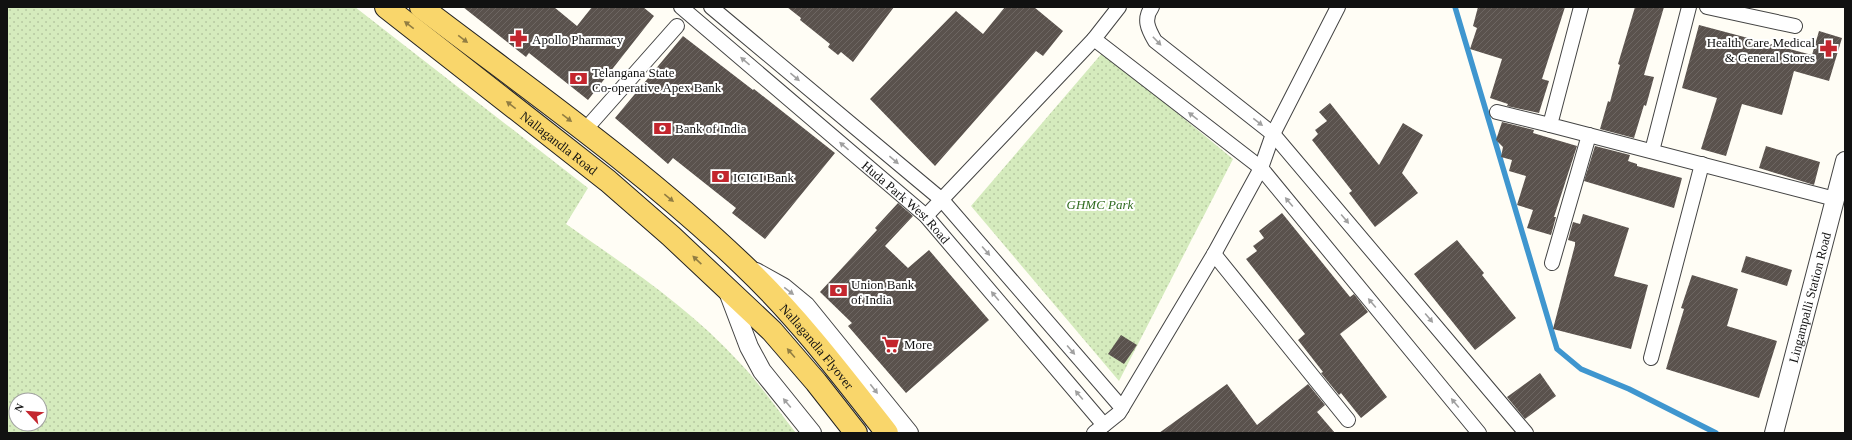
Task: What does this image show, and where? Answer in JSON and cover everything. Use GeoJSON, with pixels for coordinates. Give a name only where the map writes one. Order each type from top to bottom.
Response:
{"type":"FeatureCollection","features":[{"type":"Feature","properties":{"kind":"main road","name":"Nallagandla Road"},"geometry":{"type":"LineString","coordinates":[[386,7],[608,181],[726,286]]}},
{"type":"Feature","properties":{"kind":"main road","name":"Nallagandla Road"},"geometry":{"type":"LineString","coordinates":[[421,7],[584,131],[692,217],[743,265]]}},
{"type":"Feature","properties":{"kind":"main road","name":"Nallagandla Flyover"},"geometry":{"type":"LineString","coordinates":[[743,265],[792,316],[836,368],[886,433]]}},
{"type":"Feature","properties":{"kind":"main road","name":"Nallagandla Flyover"},"geometry":{"type":"LineString","coordinates":[[726,286],[772,331],[816,382],[856,433]]}},
{"type":"Feature","properties":{"kind":"street","name":"Huda Park West Road"},"geometry":{"type":"LineString","coordinates":[[681,7],[926,216],[1099,429]]}},
{"type":"Feature","properties":{"kind":"street","name":"Huda Park West Road"},"geometry":{"type":"LineString","coordinates":[[711,7],[942,200],[1122,408]]}},
{"type":"Feature","properties":{"kind":"street"},"geometry":{"type":"LineString","coordinates":[[926,216],[1094,39],[1119,7]]}},
{"type":"Feature","properties":{"kind":"street"},"geometry":{"type":"LineString","coordinates":[[1152,7],[1148,17],[1147,27],[1155,41],[1273,134],[1526,433]]}},
{"type":"Feature","properties":{"kind":"street"},"geometry":{"type":"LineString","coordinates":[[1099,429],[1119,413],[1214,254],[1261,168],[1273,134],[1338,7]]}},
{"type":"Feature","properties":{"kind":"street"},"geometry":{"type":"LineString","coordinates":[[1550,125],[1581,7]]}},
{"type":"Feature","properties":{"kind":"street"},"geometry":{"type":"LineString","coordinates":[[1652,151],[1689,7]]}},
{"type":"Feature","properties":{"kind":"street"},"geometry":{"type":"LineString","coordinates":[[1707,7],[1795,26]]}},
{"type":"Feature","properties":{"kind":"street"},"geometry":{"type":"LineString","coordinates":[[584,131],[677,26]]}},
{"type":"Feature","properties":{"kind":"street"},"geometry":{"type":"LineString","coordinates":[[1094,39],[1261,168],[1479,433]]}},
{"type":"Feature","properties":{"kind":"street"},"geometry":{"type":"LineString","coordinates":[[1497,112],[1835,199]]}},
{"type":"Feature","properties":{"kind":"street"},"geometry":{"type":"LineString","coordinates":[[1552,263],[1589,135]]}},
{"type":"Feature","properties":{"kind":"street","name":"Lingampalli Station Road"},"geometry":{"type":"LineString","coordinates":[[1774,433],[1845,161]]}},
{"type":"Feature","properties":{"kind":"street"},"geometry":{"type":"LineString","coordinates":[[1651,358],[1702,164]]}},
{"type":"Feature","properties":{"kind":"street"},"geometry":{"type":"LineString","coordinates":[[1214,254],[1348,420]]}},
{"type":"Feature","properties":{"kind":"street"},"geometry":{"type":"LineString","coordinates":[[743,265],[783,287],[806,306],[909,433]]}},
{"type":"Feature","properties":{"kind":"street"},"geometry":{"type":"LineString","coordinates":[[726,286],[749,347],[762,371],[812,433]]}},
{"type":"Feature","properties":{"kind":"green space"},"geometry":{"type":"Polygon","coordinates":[[[7,7],[355,7],[588,188],[566,224],[656,288],[720,342],[747,370],[796,433],[7,433],[7,7]]]}},
{"type":"Feature","properties":{"kind":"green space","name":"GHMC Park"},"geometry":{"type":"Polygon","coordinates":[[[1103,52],[1233,159],[1119,381],[971,206],[1103,52]]]}},
{"type":"Feature","properties":{"kind":"building"},"geometry":{"type":"Polygon","coordinates":[[[463,7],[554,7],[577,26],[592,7],[643,7],[654,16],[588,100],[529,53],[526,57],[463,7]]]}},
{"type":"Feature","properties":{"kind":"building"},"geometry":{"type":"Polygon","coordinates":[[[787,7],[894,7],[853,62],[841,52],[838,55],[828,47],[830,44],[800,20],[801,18],[787,7]]]}},
{"type":"Feature","properties":{"kind":"building"},"geometry":{"type":"Polygon","coordinates":[[[1005,7],[1034,7],[1063,31],[1043,56],[1036,51],[935,166],[870,99],[956,11],[983,34],[1005,7]]]}},
{"type":"Feature","properties":{"kind":"building"},"geometry":{"type":"Polygon","coordinates":[[[1478,7],[1565,7],[1542,79],[1549,81],[1539,113],[1507,106],[1508,104],[1490,98],[1502,59],[1470,49],[1477,28],[1473,26],[1478,7]]]}},
{"type":"Feature","properties":{"kind":"building"},"geometry":{"type":"Polygon","coordinates":[[[1635,7],[1664,7],[1644,75],[1654,77],[1646,106],[1644,105],[1634,138],[1600,129],[1608,101],[1610,102],[1620,65],[1618,64],[1635,7]]]}},
{"type":"Feature","properties":{"kind":"building"},"geometry":{"type":"Polygon","coordinates":[[[1699,25],[1812,55],[1819,31],[1842,38],[1829,81],[1794,71],[1782,115],[1742,104],[1726,156],[1701,149],[1717,98],[1682,88],[1699,25]]]}},
{"type":"Feature","properties":{"kind":"building"},"geometry":{"type":"Polygon","coordinates":[[[683,36],[753,90],[754,89],[835,153],[765,239],[732,213],[736,208],[673,158],[668,164],[615,118],[683,36]]]}},
{"type":"Feature","properties":{"kind":"building"},"geometry":{"type":"Polygon","coordinates":[[[1330,103],[1379,165],[1403,123],[1423,135],[1402,173],[1418,193],[1375,227],[1349,193],[1352,191],[1312,140],[1318,134],[1315,130],[1327,121],[1319,112],[1330,103]]]}},
{"type":"Feature","properties":{"kind":"building"},"geometry":{"type":"Polygon","coordinates":[[[1502,122],[1534,130],[1533,133],[1577,146],[1554,217],[1556,217],[1551,235],[1527,228],[1533,210],[1517,205],[1526,176],[1509,171],[1512,160],[1501,157],[1503,147],[1496,140],[1502,122]]]}},
{"type":"Feature","properties":{"kind":"building"},"geometry":{"type":"Polygon","coordinates":[[[1595,146],[1630,155],[1628,161],[1637,164],[1637,166],[1682,178],[1674,208],[1584,181],[1595,146]]]}},
{"type":"Feature","properties":{"kind":"building"},"geometry":{"type":"Polygon","coordinates":[[[1766,146],[1820,162],[1814,185],[1759,168],[1766,146]]]}},
{"type":"Feature","properties":{"kind":"building"},"geometry":{"type":"Polygon","coordinates":[[[898,203],[913,216],[885,246],[908,268],[929,250],[989,320],[906,393],[848,326],[852,323],[820,292],[877,230],[875,228],[898,203]]]}},
{"type":"Feature","properties":{"kind":"building"},"geometry":{"type":"Polygon","coordinates":[[[1282,213],[1350,297],[1354,294],[1368,312],[1340,334],[1387,397],[1361,418],[1341,393],[1339,395],[1321,373],[1323,372],[1298,340],[1305,334],[1246,259],[1257,251],[1253,246],[1264,238],[1259,231],[1282,213]]]}},
{"type":"Feature","properties":{"kind":"building"},"geometry":{"type":"Polygon","coordinates":[[[1583,214],[1629,228],[1614,276],[1648,285],[1631,349],[1553,329],[1575,245],[1575,242],[1568,240],[1573,222],[1580,224],[1583,214]]]}},
{"type":"Feature","properties":{"kind":"building"},"geometry":{"type":"Polygon","coordinates":[[[1457,240],[1484,273],[1482,275],[1516,318],[1475,350],[1414,274],[1457,240]]]}},
{"type":"Feature","properties":{"kind":"building"},"geometry":{"type":"Polygon","coordinates":[[[1746,256],[1792,270],[1787,286],[1741,272],[1746,256]]]}},
{"type":"Feature","properties":{"kind":"building"},"geometry":{"type":"Polygon","coordinates":[[[1692,275],[1738,289],[1727,326],[1777,341],[1759,398],[1666,369],[1684,309],[1681,308],[1692,275]]]}},
{"type":"Feature","properties":{"kind":"building"},"geometry":{"type":"Polygon","coordinates":[[[1121,335],[1137,345],[1124,364],[1108,354],[1121,335]]]}},
{"type":"Feature","properties":{"kind":"building"},"geometry":{"type":"Polygon","coordinates":[[[1540,373],[1556,396],[1525,419],[1507,397],[1540,373]]]}},
{"type":"Feature","properties":{"kind":"building"},"geometry":{"type":"Polygon","coordinates":[[[1227,384],[1257,425],[1308,384],[1325,405],[1317,412],[1335,433],[1159,433],[1227,384]]]}},
{"type":"Feature","properties":{"kind":"waterway"},"geometry":{"type":"LineString","coordinates":[[1455,7],[1557,349],[1581,369],[1629,389],[1716,433]]}},
{"type":"Feature","properties":{"kind":"place","name":"Apollo Pharmacy"},"geometry":{"type":"Point","coordinates":[519,39]}},
{"type":"Feature","properties":{"kind":"place","name":"Health Care Medical & General Stores"},"geometry":{"type":"Point","coordinates":[1828,49]}},
{"type":"Feature","properties":{"kind":"place","name":"Telangana State Co-operative Apex Bank"},"geometry":{"type":"Point","coordinates":[579,79]}},
{"type":"Feature","properties":{"kind":"place","name":"Bank of India"},"geometry":{"type":"Point","coordinates":[662,128]}},
{"type":"Feature","properties":{"kind":"place","name":"ICICI Bank"},"geometry":{"type":"Point","coordinates":[720,177]}},
{"type":"Feature","properties":{"kind":"place","name":"Union Bank of India"},"geometry":{"type":"Point","coordinates":[838,291]}},
{"type":"Feature","properties":{"kind":"place","name":"More"},"geometry":{"type":"Point","coordinates":[891,344]}}]}
